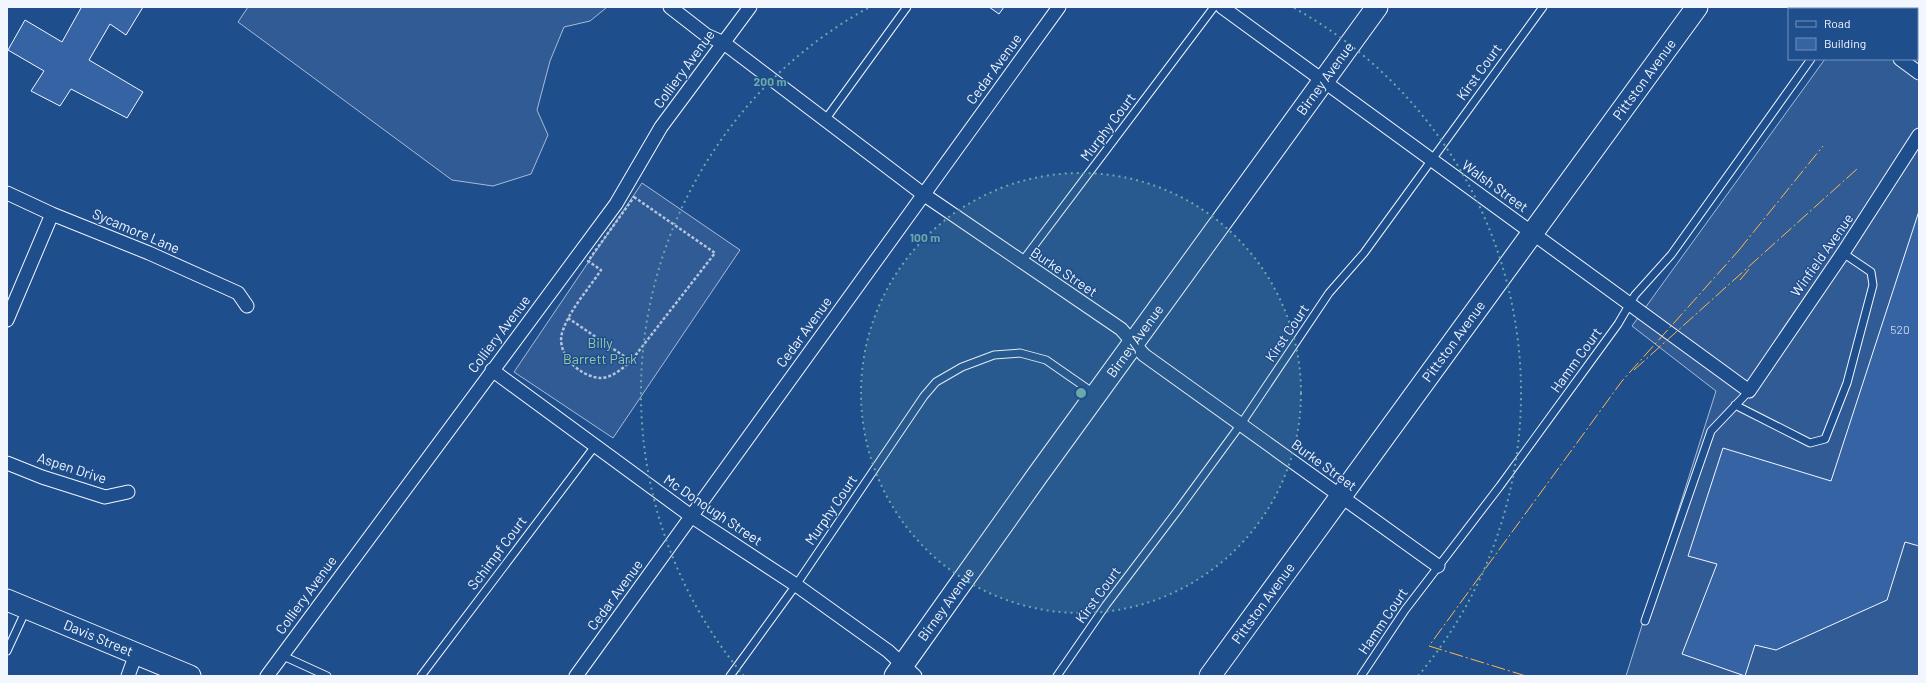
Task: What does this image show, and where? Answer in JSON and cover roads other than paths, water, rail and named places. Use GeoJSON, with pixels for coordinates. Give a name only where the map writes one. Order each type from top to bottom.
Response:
{"type":"FeatureCollection","features":[{"type":"Feature","properties":{"kind":"main road","name":"Birney Avenue"},"geometry":{"type":"LineString","coordinates":[[904,672],[1096,394],[1377,7]]}},
{"type":"Feature","properties":{"kind":"main road","name":"Pittston Avenue"},"geometry":{"type":"LineString","coordinates":[[1210,676],[1697,7]]}},
{"type":"Feature","properties":{"kind":"main road","name":"Davis Street"},"geometry":{"type":"LineString","coordinates":[[7,600],[190,676]]}},
{"type":"Feature","properties":{"kind":"street","name":"Burke Street"},"geometry":{"type":"LineString","coordinates":[[670,7],[706,35],[724,43],[923,194],[1022,263],[1121,329],[1144,355],[1438,566]]}},
{"type":"Feature","properties":{"kind":"street","name":"Colliery Avenue"},"geometry":{"type":"LineString","coordinates":[[267,676],[281,655],[616,204],[661,127],[750,7]]}},
{"type":"Feature","properties":{"kind":"street","name":"Cedar Avenue"},"geometry":{"type":"LineString","coordinates":[[576,676],[1059,7]]}},
{"type":"Feature","properties":{"kind":"street","name":"Walsh Street"},"geometry":{"type":"LineString","coordinates":[[1222,7],[1749,390]]}},
{"type":"Feature","properties":{"kind":"street"},"geometry":{"type":"LineString","coordinates":[[1901,60],[1919,73]]}},
{"type":"Feature","properties":{"kind":"street","name":"Winfield Avenue"},"geometry":{"type":"LineString","coordinates":[[1749,390],[1843,253],[1919,136]]}},
{"type":"Feature","properties":{"kind":"street","name":"Sycamore Lane"},"geometry":{"type":"LineString","coordinates":[[7,193],[52,214],[149,253],[238,293],[247,306]]}},
{"type":"Feature","properties":{"kind":"street"},"geometry":{"type":"LineString","coordinates":[[7,320],[52,214]]}},
{"type":"Feature","properties":{"kind":"street","name":"Mc Donough Street"},"geometry":{"type":"LineString","coordinates":[[492,370],[691,516],[796,585],[888,651],[904,672]]}},
{"type":"Feature","properties":{"kind":"street","name":"Aspen Drive"},"geometry":{"type":"LineString","coordinates":[[7,463],[42,477],[105,497],[128,492]]}},
{"type":"Feature","properties":{"kind":"street"},"geometry":{"type":"LineString","coordinates":[[128,676],[136,654]]}},
{"type":"Feature","properties":{"kind":"lane"},"geometry":{"type":"LineString","coordinates":[[825,120],[907,7]]}},
{"type":"Feature","properties":{"kind":"lane","name":"Murphy Court"},"geometry":{"type":"LineString","coordinates":[[1022,263],[1214,7]]}},
{"type":"Feature","properties":{"kind":"lane","name":"Kirst Court"},"geometry":{"type":"LineString","coordinates":[[1057,676],[1106,605],[1241,424],[1330,293],[1364,253],[1543,7]]}},
{"type":"Feature","properties":{"kind":"lane","name":"Hamm Court"},"geometry":{"type":"LineString","coordinates":[[1361,676],[1438,566],[1500,486],[1631,304],[1635,294],[1671,256],[1810,60]]}},
{"type":"Feature","properties":{"kind":"lane"},"geometry":{"type":"LineString","coordinates":[[1735,405],[1810,443],[1825,439],[1847,383],[1873,285],[1871,272],[1843,253]]}},
{"type":"Feature","properties":{"kind":"lane","name":"Murphy Court"},"geometry":{"type":"LineString","coordinates":[[730,676],[796,585],[924,396],[936,382],[962,367],[994,355],[1020,353],[1046,360],[1096,394]]}},
{"type":"Feature","properties":{"kind":"lane"},"geometry":{"type":"LineString","coordinates":[[1644,621],[1711,431],[1749,390]]}},
{"type":"Feature","properties":{"kind":"lane","name":"Schimpf Court"},"geometry":{"type":"LineString","coordinates":[[421,676],[594,446]]}},
{"type":"Feature","properties":{"kind":"lane"},"geometry":{"type":"LineString","coordinates":[[7,652],[26,608]]}},
{"type":"Feature","properties":{"kind":"lane"},"geometry":{"type":"LineString","coordinates":[[281,655],[327,676]]}},
{"type":"Feature","properties":{"kind":"park label","name":"Billy Barrett Park"},"geometry":{"type":"Point","coordinates":[600,352]}}]}
